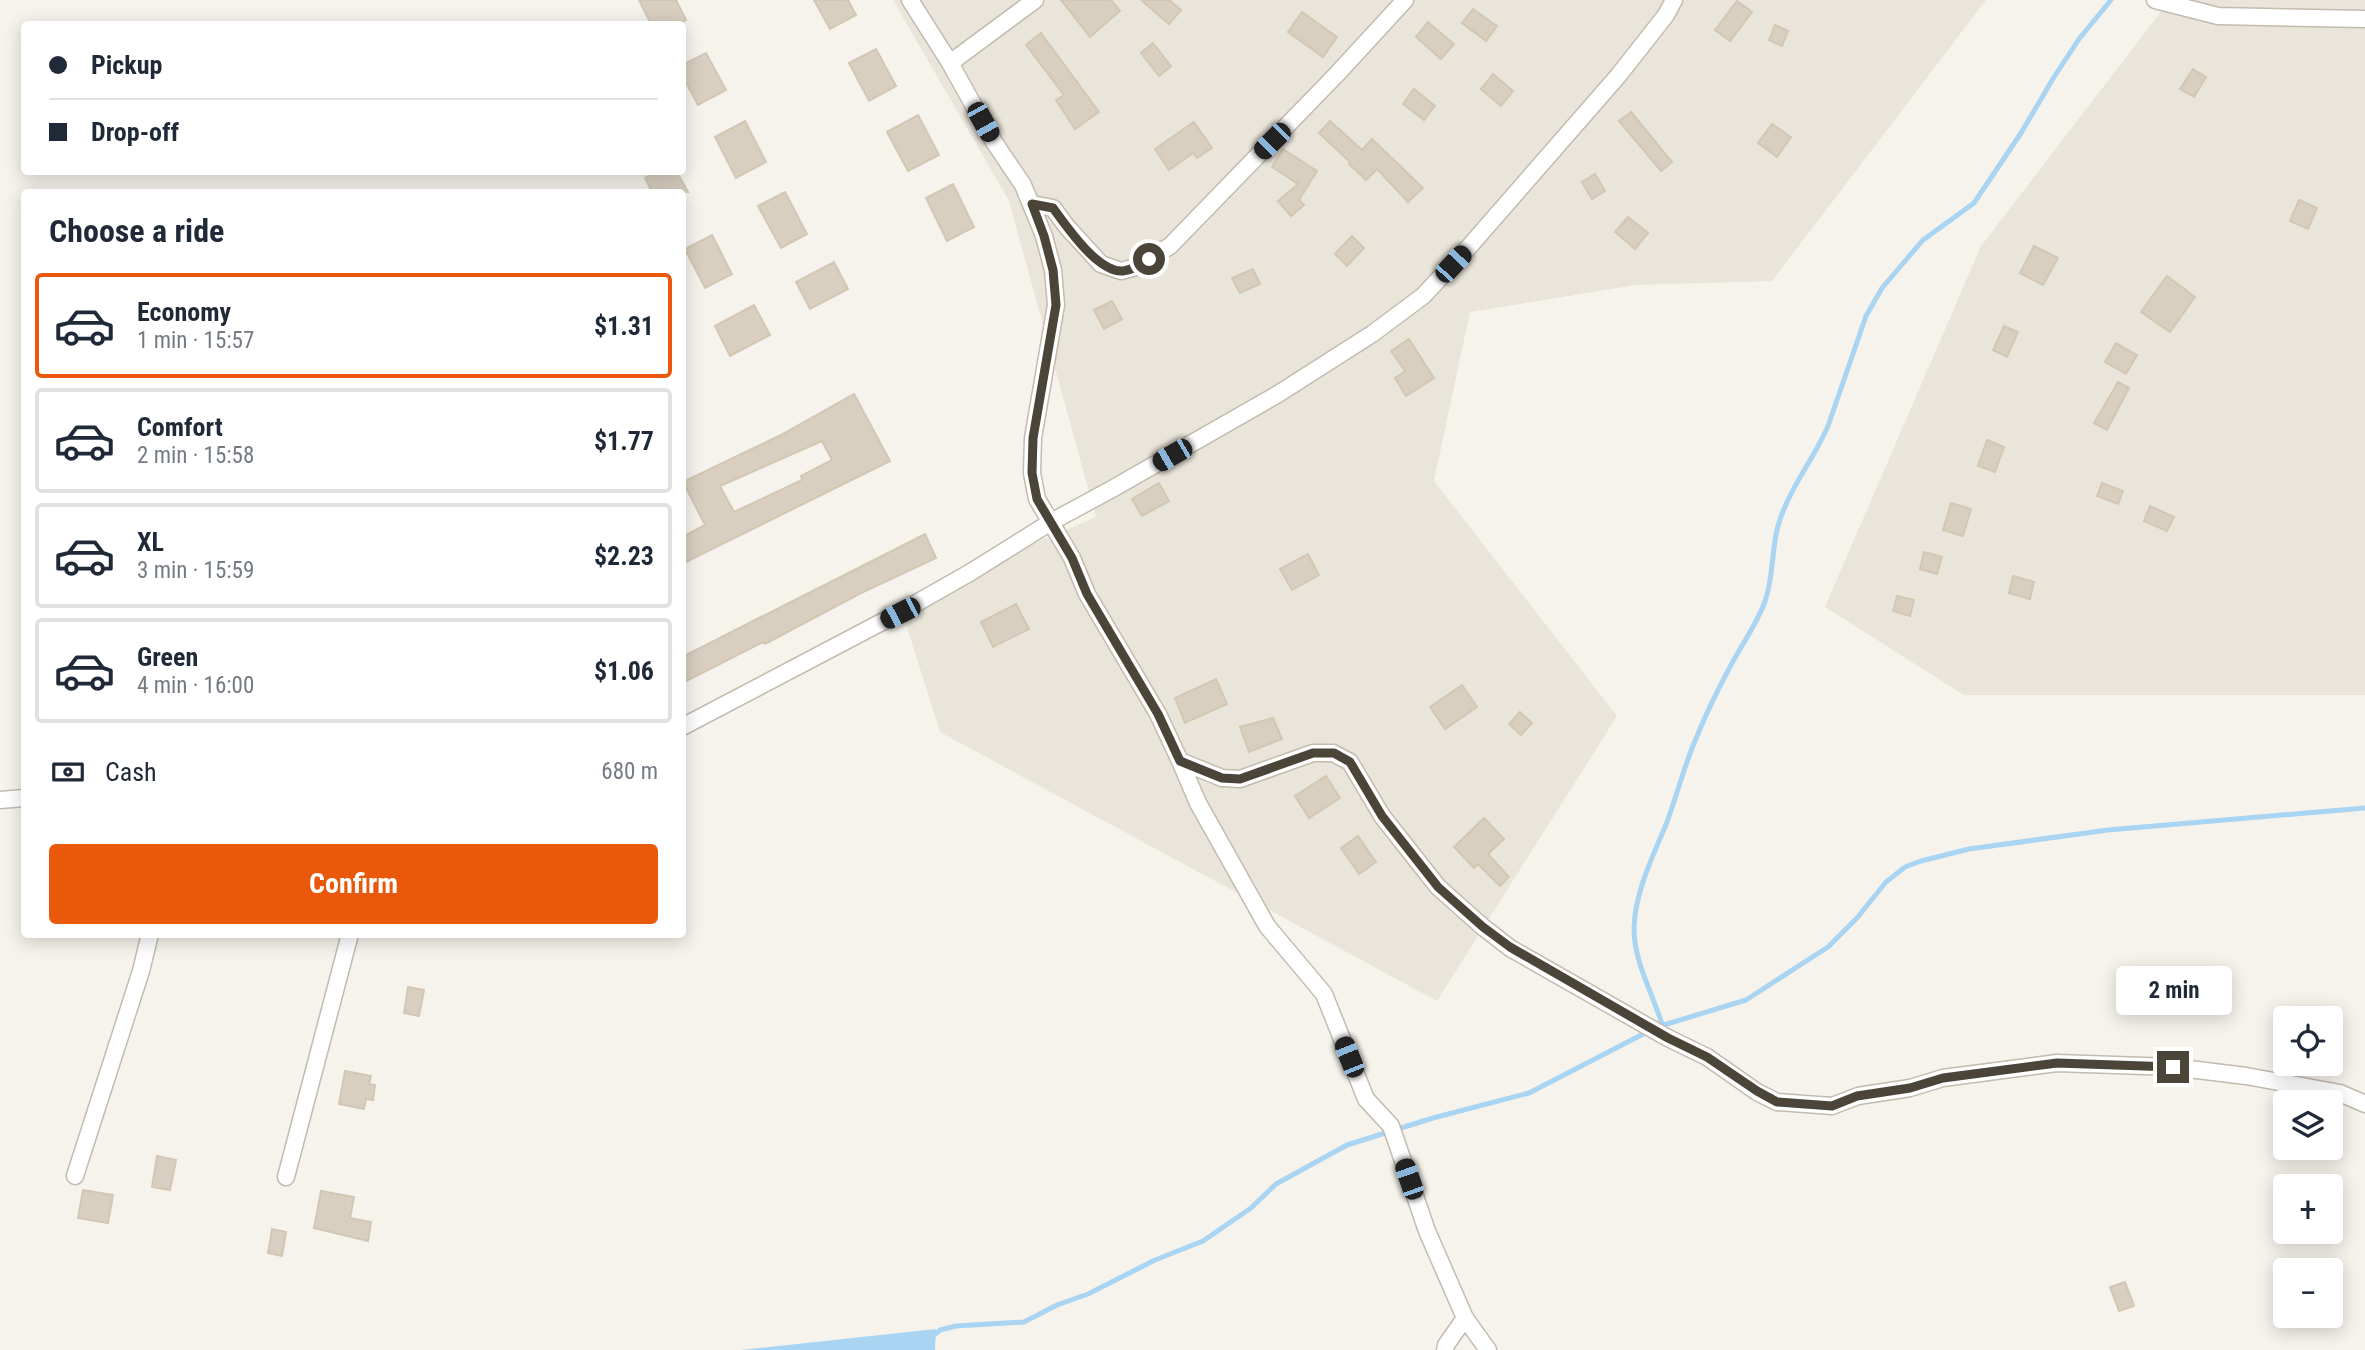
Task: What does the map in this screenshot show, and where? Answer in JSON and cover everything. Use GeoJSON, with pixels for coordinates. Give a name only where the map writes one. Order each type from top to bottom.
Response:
{"type":"FeatureCollection","features":[{"type":"Feature","properties":{"kind":"street"},"geometry":{"type":"LineString","coordinates":[[910,0],[950,63],[994,142],[1023,185],[1044,236],[1053,270],[1056,305],[1033,438],[1032,473],[1037,499],[1072,558],[1087,594],[1158,714],[1198,803],[1267,926],[1324,994],[1366,1099],[1391,1126],[1427,1231],[1465,1318],[1488,1350]]}},
{"type":"Feature","properties":{"kind":"street"},"geometry":{"type":"LineString","coordinates":[[950,63],[1035,0]]}},
{"type":"Feature","properties":{"kind":"street"},"geometry":{"type":"LineString","coordinates":[[1032,204],[1053,208],[1074,236],[1101,264],[1121,271],[1136,267],[1170,246],[1405,0]]}},
{"type":"Feature","properties":{"kind":"street"},"geometry":{"type":"LineString","coordinates":[[686,725],[900,613],[1051,522],[1278,394],[1372,334],[1423,296],[1468,248],[1618,75],[1666,15],[1674,0]]}},
{"type":"Feature","properties":{"kind":"street"},"geometry":{"type":"LineString","coordinates":[[2155,0],[2218,16],[2365,19]]}},
{"type":"Feature","properties":{"kind":"street"},"geometry":{"type":"LineString","coordinates":[[1180,761],[1222,778],[1240,779],[1313,753],[1334,753],[1350,762],[1382,816],[1438,887],[1483,927],[1510,947],[1668,1038],[1707,1057],[1777,1102],[1832,1106],[1857,1096],[1910,1088],[1943,1078],[2057,1063],[2173,1067],[2246,1076],[2340,1093],[2365,1104]]}},
{"type":"Feature","properties":{"kind":"street"},"geometry":{"type":"LineString","coordinates":[[0,800],[21,798]]}},
{"type":"Feature","properties":{"kind":"street"},"geometry":{"type":"LineString","coordinates":[[75,1177],[149,938]]}},
{"type":"Feature","properties":{"kind":"street"},"geometry":{"type":"LineString","coordinates":[[286,1177],[350,938]]}},
{"type":"Feature","properties":{"kind":"street"},"geometry":{"type":"LineString","coordinates":[[1445,1350],[1465,1318]]}},
{"type":"Feature","properties":{"kind":"shaded area"},"geometry":{"type":"Polygon","coordinates":[[[893,0],[1986,0],[1772,281],[1636,285],[1470,312],[1434,481],[1617,716],[1437,1001],[940,732],[899,602],[1096,517],[1009,201],[893,0]]]}},
{"type":"Feature","properties":{"kind":"shaded area"},"geometry":{"type":"Polygon","coordinates":[[[2170,0],[2365,0],[2365,695],[1964,695],[1825,607],[1981,246],[2170,0]]]}},
{"type":"Feature","properties":{"kind":"water"},"geometry":{"type":"Polygon","coordinates":[[[936,1329],[935,1350],[741,1350],[936,1329]]]}},
{"type":"Feature","properties":{"kind":"building"},"geometry":{"type":"Polygon","coordinates":[[[639,0],[676,0],[686,20],[684,21],[650,21],[639,0]]]}},
{"type":"Feature","properties":{"kind":"building"},"geometry":{"type":"Polygon","coordinates":[[[814,0],[848,0],[856,15],[830,29],[814,0]]]}},
{"type":"Feature","properties":{"kind":"building"},"geometry":{"type":"Polygon","coordinates":[[[1061,0],[1111,0],[1120,11],[1090,37],[1061,0]]]}},
{"type":"Feature","properties":{"kind":"building"},"geometry":{"type":"Polygon","coordinates":[[[1141,0],[1169,0],[1181,10],[1169,24],[1141,0]]]}},
{"type":"Feature","properties":{"kind":"building"},"geometry":{"type":"Polygon","coordinates":[[[1737,1],[1752,12],[1730,41],[1715,30],[1737,1]]]}},
{"type":"Feature","properties":{"kind":"building"},"geometry":{"type":"Polygon","coordinates":[[[1473,9],[1497,26],[1486,41],[1462,23],[1473,9]]]}},
{"type":"Feature","properties":{"kind":"building"},"geometry":{"type":"Polygon","coordinates":[[[1302,12],[1337,37],[1323,57],[1288,32],[1302,12]]]}},
{"type":"Feature","properties":{"kind":"building"},"geometry":{"type":"Polygon","coordinates":[[[1428,22],[1454,44],[1441,59],[1416,37],[1428,22]]]}},
{"type":"Feature","properties":{"kind":"building"},"geometry":{"type":"Polygon","coordinates":[[[1775,25],[1788,31],[1782,46],[1769,40],[1775,25]]]}},
{"type":"Feature","properties":{"kind":"building"},"geometry":{"type":"Polygon","coordinates":[[[1041,33],[1099,112],[1075,129],[1056,100],[1064,95],[1026,45],[1041,33]]]}},
{"type":"Feature","properties":{"kind":"building"},"geometry":{"type":"Polygon","coordinates":[[[1153,43],[1171,66],[1159,76],[1141,53],[1153,43]]]}},
{"type":"Feature","properties":{"kind":"building"},"geometry":{"type":"Polygon","coordinates":[[[876,49],[896,86],[869,101],[849,63],[876,49]]]}},
{"type":"Feature","properties":{"kind":"building"},"geometry":{"type":"Polygon","coordinates":[[[706,53],[726,90],[698,105],[686,82],[686,63],[706,53]]]}},
{"type":"Feature","properties":{"kind":"building"},"geometry":{"type":"Polygon","coordinates":[[[2193,69],[2206,77],[2194,97],[2180,89],[2193,69]]]}},
{"type":"Feature","properties":{"kind":"building"},"geometry":{"type":"Polygon","coordinates":[[[1493,74],[1513,91],[1501,106],[1481,89],[1493,74]]]}},
{"type":"Feature","properties":{"kind":"building"},"geometry":{"type":"Polygon","coordinates":[[[1414,89],[1435,106],[1424,120],[1403,104],[1414,89]]]}},
{"type":"Feature","properties":{"kind":"building"},"geometry":{"type":"Polygon","coordinates":[[[1631,112],[1672,162],[1661,171],[1619,121],[1631,112]]]}},
{"type":"Feature","properties":{"kind":"building"},"geometry":{"type":"Polygon","coordinates":[[[918,115],[939,155],[908,171],[887,132],[918,115]]]}},
{"type":"Feature","properties":{"kind":"building"},"geometry":{"type":"Polygon","coordinates":[[[745,121],[766,162],[736,178],[715,137],[745,121]]]}},
{"type":"Feature","properties":{"kind":"building"},"geometry":{"type":"Polygon","coordinates":[[[1330,121],[1362,150],[1372,139],[1423,188],[1408,202],[1377,169],[1366,180],[1319,133],[1330,121]]]}},
{"type":"Feature","properties":{"kind":"building"},"geometry":{"type":"Polygon","coordinates":[[[1194,122],[1212,148],[1197,158],[1193,153],[1169,170],[1155,149],[1194,122]]]}},
{"type":"Feature","properties":{"kind":"building"},"geometry":{"type":"Polygon","coordinates":[[[1772,124],[1791,137],[1777,157],[1758,143],[1772,124]]]}},
{"type":"Feature","properties":{"kind":"building"},"geometry":{"type":"Polygon","coordinates":[[[1283,149],[1317,171],[1299,200],[1304,205],[1291,216],[1278,201],[1298,184],[1272,167],[1283,149]]]}},
{"type":"Feature","properties":{"kind":"building"},"geometry":{"type":"Polygon","coordinates":[[[1595,174],[1605,191],[1592,199],[1582,182],[1595,174]]]}},
{"type":"Feature","properties":{"kind":"building"},"geometry":{"type":"Polygon","coordinates":[[[650,175],[679,175],[688,192],[686,189],[650,189],[645,178],[650,175]]]}},
{"type":"Feature","properties":{"kind":"building"},"geometry":{"type":"Polygon","coordinates":[[[953,184],[974,227],[947,241],[926,198],[953,184]]]}},
{"type":"Feature","properties":{"kind":"building"},"geometry":{"type":"Polygon","coordinates":[[[785,192],[807,234],[781,248],[758,206],[785,192]]]}},
{"type":"Feature","properties":{"kind":"building"},"geometry":{"type":"Polygon","coordinates":[[[2299,200],[2317,208],[2308,229],[2290,221],[2299,200]]]}},
{"type":"Feature","properties":{"kind":"building"},"geometry":{"type":"Polygon","coordinates":[[[1628,217],[1648,233],[1635,249],[1615,232],[1628,217]]]}},
{"type":"Feature","properties":{"kind":"building"},"geometry":{"type":"Polygon","coordinates":[[[712,235],[732,274],[705,288],[686,248],[712,235]]]}},
{"type":"Feature","properties":{"kind":"building"},"geometry":{"type":"Polygon","coordinates":[[[1352,236],[1364,248],[1347,266],[1335,254],[1352,236]]]}},
{"type":"Feature","properties":{"kind":"building"},"geometry":{"type":"Polygon","coordinates":[[[2034,246],[2058,258],[2043,285],[2020,273],[2034,246]]]}},
{"type":"Feature","properties":{"kind":"building"},"geometry":{"type":"Polygon","coordinates":[[[834,262],[848,289],[810,309],[796,282],[834,262]]]}},
{"type":"Feature","properties":{"kind":"building"},"geometry":{"type":"Polygon","coordinates":[[[1253,269],[1260,284],[1240,293],[1232,278],[1253,269]]]}},
{"type":"Feature","properties":{"kind":"building"},"geometry":{"type":"Polygon","coordinates":[[[2167,276],[2195,297],[2170,332],[2141,312],[2167,276]]]}},
{"type":"Feature","properties":{"kind":"building"},"geometry":{"type":"Polygon","coordinates":[[[1112,301],[1122,319],[1104,329],[1094,310],[1112,301]]]}},
{"type":"Feature","properties":{"kind":"building"},"geometry":{"type":"Polygon","coordinates":[[[754,305],[770,335],[730,356],[715,326],[754,305]]]}},
{"type":"Feature","properties":{"kind":"building"},"geometry":{"type":"Polygon","coordinates":[[[2004,326],[2018,332],[2007,357],[1993,350],[2004,326]]]}},
{"type":"Feature","properties":{"kind":"building"},"geometry":{"type":"Polygon","coordinates":[[[1409,339],[1434,378],[1406,396],[1395,378],[1405,371],[1391,351],[1409,339]]]}},
{"type":"Feature","properties":{"kind":"building"},"geometry":{"type":"Polygon","coordinates":[[[2116,343],[2137,355],[2126,374],[2105,362],[2116,343]]]}},
{"type":"Feature","properties":{"kind":"building"},"geometry":{"type":"Polygon","coordinates":[[[2118,382],[2129,388],[2107,430],[2094,423],[2118,382]]]}},
{"type":"Feature","properties":{"kind":"building"},"geometry":{"type":"Polygon","coordinates":[[[854,394],[890,461],[686,562],[686,535],[705,525],[686,488],[686,481],[779,436],[854,394]],[[822,441],[720,486],[734,512],[802,480],[801,476],[832,460],[822,441]]]}},
{"type":"Feature","properties":{"kind":"building"},"geometry":{"type":"Polygon","coordinates":[[[1987,440],[2004,447],[1995,472],[1978,466],[1987,440]]]}},
{"type":"Feature","properties":{"kind":"building"},"geometry":{"type":"Polygon","coordinates":[[[1159,483],[1169,501],[1142,516],[1132,499],[1159,483]]]}},
{"type":"Feature","properties":{"kind":"building"},"geometry":{"type":"Polygon","coordinates":[[[2102,483],[2123,491],[2118,504],[2097,496],[2102,483]]]}},
{"type":"Feature","properties":{"kind":"building"},"geometry":{"type":"Polygon","coordinates":[[[1951,503],[1971,509],[1963,536],[1943,530],[1951,503]]]}},
{"type":"Feature","properties":{"kind":"building"},"geometry":{"type":"Polygon","coordinates":[[[2150,506],[2174,517],[2167,531],[2144,521],[2150,506]]]}},
{"type":"Feature","properties":{"kind":"building"},"geometry":{"type":"Polygon","coordinates":[[[925,534],[936,558],[686,681],[686,655],[925,534]]]}},
{"type":"Feature","properties":{"kind":"building"},"geometry":{"type":"Polygon","coordinates":[[[1924,552],[1942,557],[1937,574],[1920,569],[1924,552]]]}},
{"type":"Feature","properties":{"kind":"building"},"geometry":{"type":"Polygon","coordinates":[[[1308,554],[1319,575],[1292,590],[1280,569],[1308,554]]]}},
{"type":"Feature","properties":{"kind":"building"},"geometry":{"type":"Polygon","coordinates":[[[2013,576],[2034,582],[2030,599],[2009,593],[2013,576]]]}},
{"type":"Feature","properties":{"kind":"building"},"geometry":{"type":"Polygon","coordinates":[[[1897,596],[1914,600],[1910,616],[1893,611],[1897,596]]]}},
{"type":"Feature","properties":{"kind":"building"},"geometry":{"type":"Polygon","coordinates":[[[1016,604],[1029,629],[993,647],[981,622],[1016,604]]]}},
{"type":"Feature","properties":{"kind":"building"},"geometry":{"type":"Polygon","coordinates":[[[1216,679],[1227,704],[1185,723],[1175,698],[1216,679]]]}},
{"type":"Feature","properties":{"kind":"building"},"geometry":{"type":"Polygon","coordinates":[[[1462,685],[1477,707],[1445,729],[1430,707],[1462,685]]]}},
{"type":"Feature","properties":{"kind":"building"},"geometry":{"type":"Polygon","coordinates":[[[1520,712],[1532,723],[1521,735],[1509,724],[1520,712]]]}},
{"type":"Feature","properties":{"kind":"building"},"geometry":{"type":"Polygon","coordinates":[[[1273,718],[1282,739],[1249,752],[1240,727],[1273,718]]]}},
{"type":"Feature","properties":{"kind":"building"},"geometry":{"type":"Polygon","coordinates":[[[1326,776],[1340,798],[1309,818],[1295,796],[1326,776]]]}},
{"type":"Feature","properties":{"kind":"building"},"geometry":{"type":"Polygon","coordinates":[[[1484,818],[1504,839],[1488,854],[1509,877],[1500,886],[1478,864],[1474,868],[1454,847],[1484,818]]]}},
{"type":"Feature","properties":{"kind":"building"},"geometry":{"type":"Polygon","coordinates":[[[1358,836],[1376,862],[1359,874],[1341,848],[1358,836]]]}},
{"type":"Feature","properties":{"kind":"building"},"geometry":{"type":"Polygon","coordinates":[[[408,987],[424,990],[419,1016],[404,1013],[408,987]]]}},
{"type":"Feature","properties":{"kind":"building"},"geometry":{"type":"Polygon","coordinates":[[[345,1071],[371,1076],[369,1084],[375,1085],[373,1100],[366,1099],[364,1109],[339,1104],[345,1071]]]}},
{"type":"Feature","properties":{"kind":"building"},"geometry":{"type":"Polygon","coordinates":[[[157,1156],[176,1160],[170,1190],[152,1187],[157,1156]]]}},
{"type":"Feature","properties":{"kind":"building"},"geometry":{"type":"Polygon","coordinates":[[[83,1190],[113,1195],[108,1223],[78,1218],[83,1190]]]}},
{"type":"Feature","properties":{"kind":"building"},"geometry":{"type":"Polygon","coordinates":[[[321,1191],[354,1197],[350,1218],[371,1222],[368,1241],[314,1228],[321,1191]]]}},
{"type":"Feature","properties":{"kind":"building"},"geometry":{"type":"Polygon","coordinates":[[[272,1229],[286,1232],[282,1256],[268,1253],[272,1229]]]}},
{"type":"Feature","properties":{"kind":"building"},"geometry":{"type":"Polygon","coordinates":[[[2125,1282],[2134,1306],[2119,1311],[2110,1287],[2125,1282]]]}},
{"type":"Feature","properties":{"kind":"waterway"},"geometry":{"type":"LineString","coordinates":[[1662,1024],[1640,965],[1635,941],[1635,915],[1641,889],[1703,722],[1764,604],[1782,513],[1828,426],[1866,316],[1882,288],[1923,240],[1974,203],[2079,39],[2111,0]]}},
{"type":"Feature","properties":{"kind":"waterway"},"geometry":{"type":"LineString","coordinates":[[1657,1027],[1746,1000],[1828,947],[1857,918],[1886,882],[1905,867],[1921,861],[1969,849],[2108,830],[2365,808]]}},
{"type":"Feature","properties":{"kind":"waterway"},"geometry":{"type":"LineString","coordinates":[[931,1338],[940,1330],[956,1326],[1024,1322],[1155,1260],[1203,1241],[1251,1208],[1276,1184],[1347,1145],[1433,1118],[1529,1093],[1649,1031]]}},
{"type":"Feature","properties":{"kind":"route"},"geometry":{"type":"LineString","coordinates":[[1149,259],[1136,267],[1121,271],[1101,264],[1081,244],[1053,208],[1032,204],[1053,270],[1056,305],[1033,438],[1032,473],[1037,499],[1072,558],[1087,594],[1158,714],[1180,761],[1222,778],[1240,779],[1313,753],[1334,753],[1350,762],[1382,816],[1438,887],[1483,927],[1510,947],[1668,1038],[1707,1057],[1777,1102],[1832,1106],[1857,1096],[1910,1088],[1943,1078],[2057,1063],[2173,1067]]}}]}
